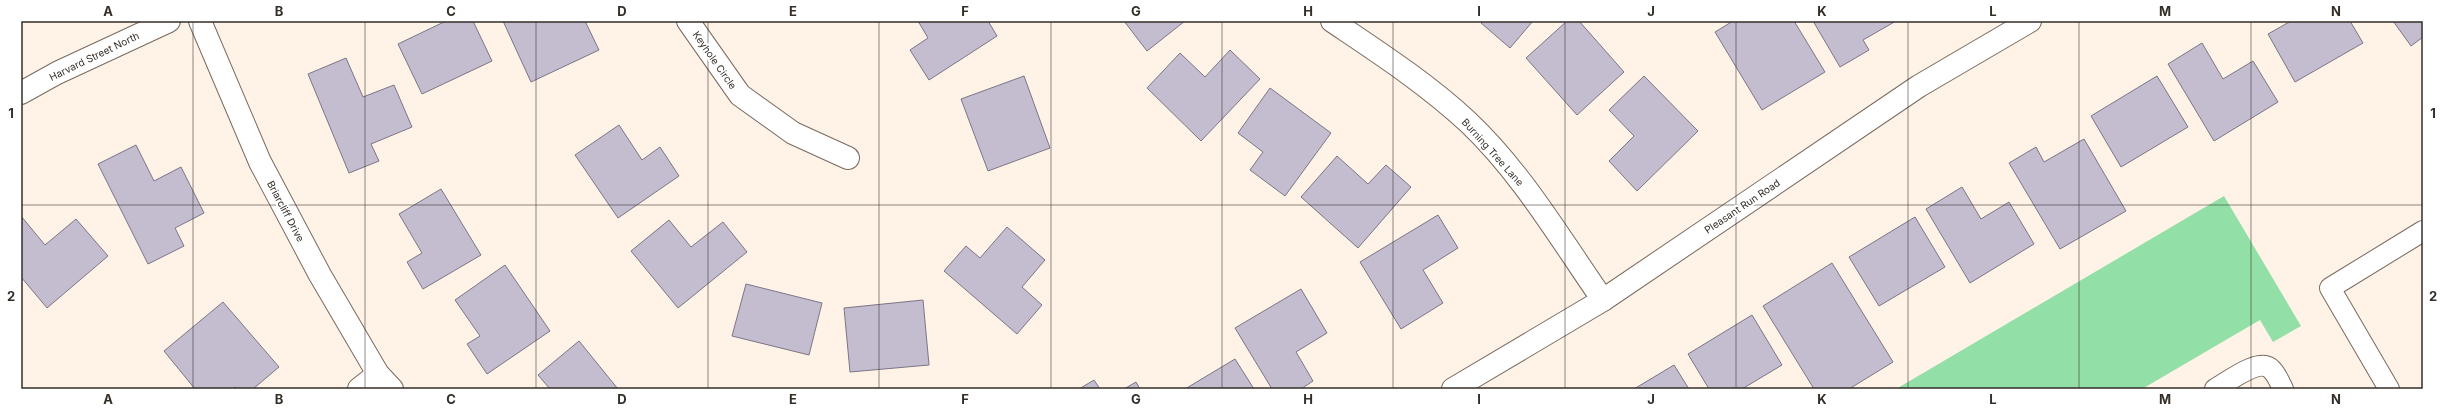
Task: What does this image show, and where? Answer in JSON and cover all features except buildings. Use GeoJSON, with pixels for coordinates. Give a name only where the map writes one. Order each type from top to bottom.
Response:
{"type":"FeatureCollection","features":[{"type":"Feature","properties":{"kind":"street","name":"Harvard Street North"},"geometry":{"type":"LineString","coordinates":[[21,93],[57,73],[169,21]]}},
{"type":"Feature","properties":{"kind":"street","name":"Briarcliff Drive"},"geometry":{"type":"LineString","coordinates":[[200,21],[260,162],[320,275],[385,382]]}},
{"type":"Feature","properties":{"kind":"street","name":"Keyhole Circle"},"geometry":{"type":"LineString","coordinates":[[688,21],[740,95],[793,133],[848,158]]}},
{"type":"Feature","properties":{"kind":"street","name":"Burning Tree Lane"},"geometry":{"type":"LineString","coordinates":[[1332,21],[1402,68],[1468,122],[1519,179],[1603,300]]}},
{"type":"Feature","properties":{"kind":"street","name":"Pleasant Run Road"},"geometry":{"type":"LineString","coordinates":[[1454,389],[1603,300],[1919,86],[2030,21]]}},
{"type":"Feature","properties":{"kind":"street"},"geometry":{"type":"LineString","coordinates":[[359,389],[385,382]]}},
{"type":"Feature","properties":{"kind":"lane"},"geometry":{"type":"LineString","coordinates":[[2389,389],[2330,288],[2423,231]]}},
{"type":"Feature","properties":{"kind":"lane"},"geometry":{"type":"LineString","coordinates":[[2216,389],[2255,366],[2272,369],[2283,389]]}},
{"type":"Feature","properties":{"kind":"green space"},"geometry":{"type":"Polygon","coordinates":[[[2224,196],[2301,326],[2273,342],[2260,320],[2142,389],[1896,389],[2224,196]]]}}]}
